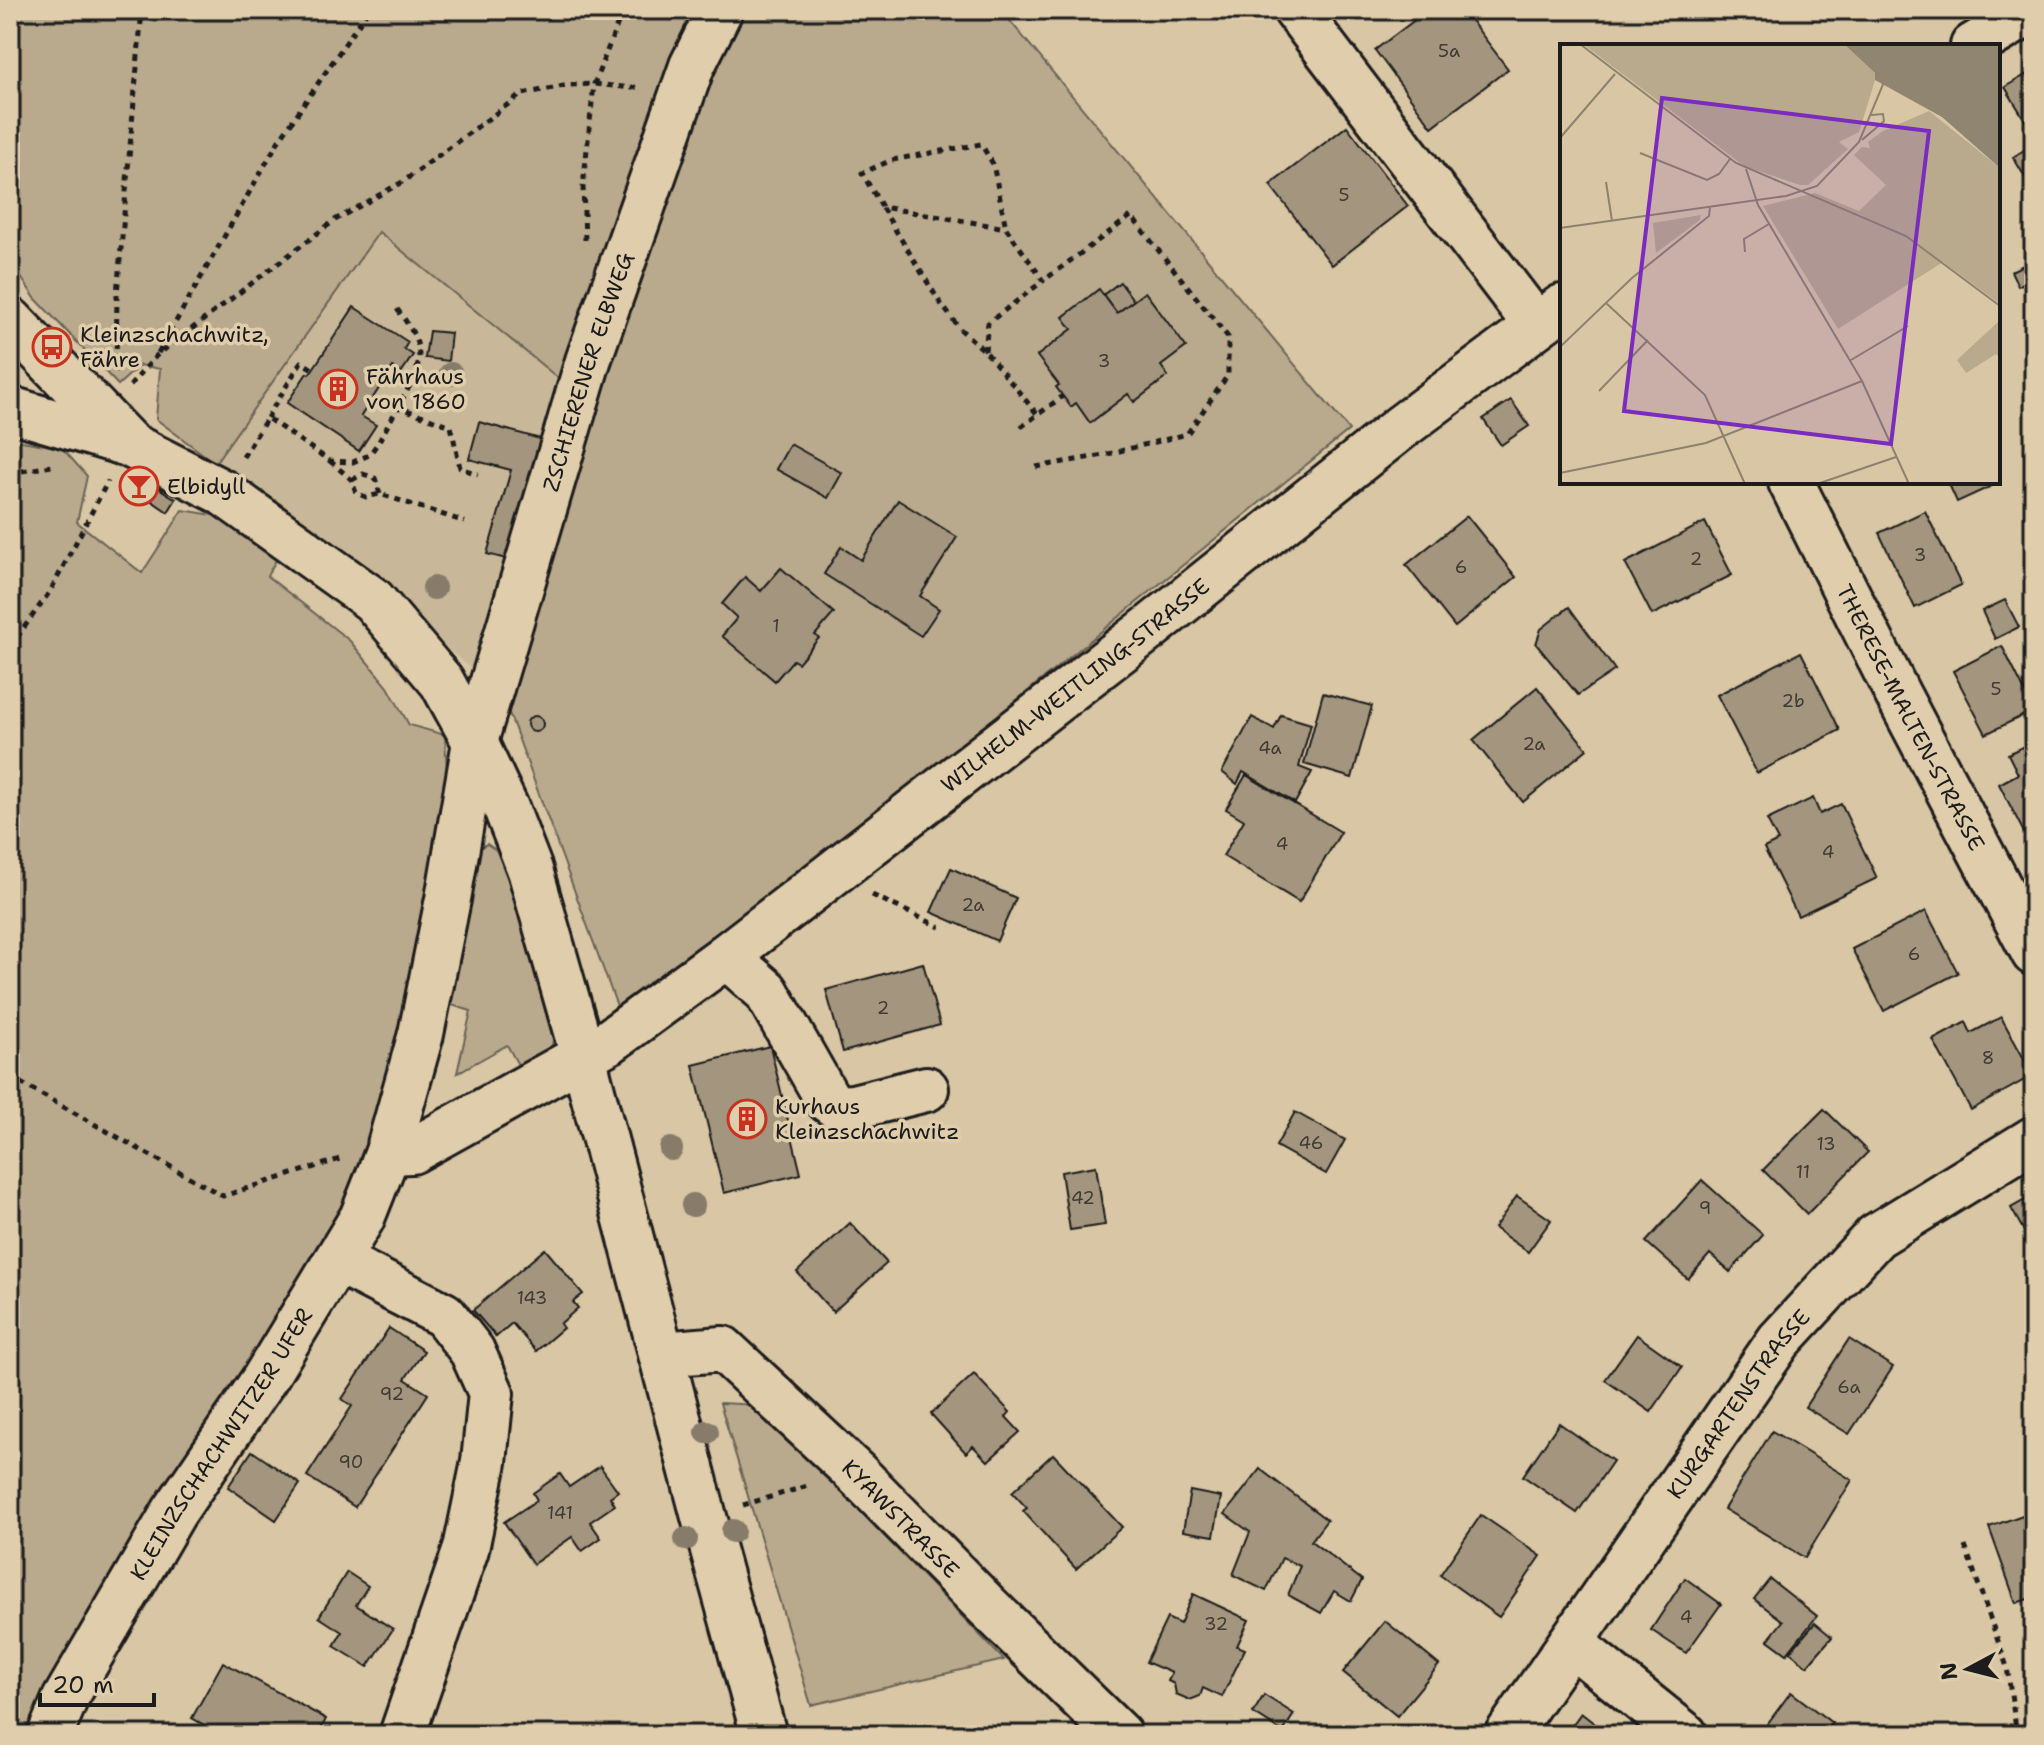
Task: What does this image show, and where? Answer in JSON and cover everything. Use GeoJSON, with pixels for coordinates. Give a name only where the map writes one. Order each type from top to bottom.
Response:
{"type":"FeatureCollection","features":[{"type":"Feature","properties":{"kind":"street","name":"ZSCHIERENER ELBWEG"},"geometry":{"type":"LineString","coordinates":[[475,742],[581,384],[692,66],[720,10]]}},
{"type":"Feature","properties":{"kind":"street"},"geometry":{"type":"LineString","coordinates":[[1296,10],[1549,316]]}},
{"type":"Feature","properties":{"kind":"street"},"geometry":{"type":"LineString","coordinates":[[1976,44],[2033,10]]}},
{"type":"Feature","properties":{"kind":"street","name":"WILHELM-WEITLING-STRASSE"},"geometry":{"type":"LineString","coordinates":[[583,1056],[610,1041],[726,956],[1147,630],[1400,428],[1549,316]]}},
{"type":"Feature","properties":{"kind":"street"},"geometry":{"type":"LineString","coordinates":[[10,320],[122,456]]}},
{"type":"Feature","properties":{"kind":"street"},"geometry":{"type":"LineString","coordinates":[[10,409],[122,456],[222,492],[373,600],[442,682],[506,808],[530,870],[583,1056],[764,1735]]}},
{"type":"Feature","properties":{"kind":"street","name":"THERESE-MALTEN-STRASSE"},"geometry":{"type":"LineString","coordinates":[[1792,484],[1905,709],[2034,953]]}},
{"type":"Feature","properties":{"kind":"street","name":"KLEINZSCHACHWITZER UFER"},"geometry":{"type":"LineString","coordinates":[[50,1735],[65,1699],[174,1512],[265,1378],[362,1218],[388,1152],[421,1034],[475,742]]}},
{"type":"Feature","properties":{"kind":"street"},"geometry":{"type":"LineString","coordinates":[[726,956],[766,991],[828,1100],[839,1108],[926,1089]]}},
{"type":"Feature","properties":{"kind":"street"},"geometry":{"type":"LineString","coordinates":[[388,1152],[412,1151],[583,1056]]}},
{"type":"Feature","properties":{"kind":"street","name":"KURGARTENSTRASSE"},"geometry":{"type":"LineString","coordinates":[[1507,1735],[1779,1341],[1876,1236],[2034,1139]]}},
{"type":"Feature","properties":{"kind":"street"},"geometry":{"type":"LineString","coordinates":[[337,1260],[444,1315],[472,1351],[491,1393],[484,1462],[466,1549],[402,1735]]}},
{"type":"Feature","properties":{"kind":"street","name":"KYAWSTRASSE"},"geometry":{"type":"LineString","coordinates":[[661,1354],[723,1349],[855,1472],[1119,1735]]}},
{"type":"Feature","properties":{"kind":"street"},"geometry":{"type":"LineString","coordinates":[[1571,1643],[1685,1735]]}},
{"type":"Feature","properties":{"kind":"path"},"geometry":{"type":"LineString","coordinates":[[116,386],[117,294],[142,10]]}},
{"type":"Feature","properties":{"kind":"path"},"geometry":{"type":"LineString","coordinates":[[156,356],[278,142],[368,10]]}},
{"type":"Feature","properties":{"kind":"path"},"geometry":{"type":"LineString","coordinates":[[585,250],[583,187],[594,84],[623,10]]}},
{"type":"Feature","properties":{"kind":"path"},"geometry":{"type":"LineString","coordinates":[[126,390],[156,356],[335,220],[404,181],[522,94],[569,85],[632,88],[659,82],[692,66]]}},
{"type":"Feature","properties":{"kind":"path"},"geometry":{"type":"LineString","coordinates":[[1038,415],[985,351],[960,329],[939,301],[862,173],[892,160],[981,144],[993,164],[1006,228],[1043,281]]}},
{"type":"Feature","properties":{"kind":"path"},"geometry":{"type":"LineString","coordinates":[[882,207],[1006,228]]}},
{"type":"Feature","properties":{"kind":"path"},"geometry":{"type":"LineString","coordinates":[[985,351],[988,323],[1131,216],[1228,337],[1228,375],[1187,434],[1104,455],[1036,467]]}},
{"type":"Feature","properties":{"kind":"path"},"geometry":{"type":"LineString","coordinates":[[330,461],[353,462],[369,455],[417,374],[419,348],[411,327],[397,309]]}},
{"type":"Feature","properties":{"kind":"path"},"geometry":{"type":"LineString","coordinates":[[222,492],[301,362],[313,369]]}},
{"type":"Feature","properties":{"kind":"path"},"geometry":{"type":"LineString","coordinates":[[1021,427],[1063,396]]}},
{"type":"Feature","properties":{"kind":"path"},"geometry":{"type":"LineString","coordinates":[[398,407],[451,426],[460,468],[478,474]]}},
{"type":"Feature","properties":{"kind":"path"},"geometry":{"type":"LineString","coordinates":[[267,418],[330,461],[352,480],[356,493],[366,497],[380,494],[465,522]]}},
{"type":"Feature","properties":{"kind":"path"},"geometry":{"type":"LineString","coordinates":[[10,647],[51,590],[122,456]]}},
{"type":"Feature","properties":{"kind":"path"},"geometry":{"type":"LineString","coordinates":[[352,480],[363,474],[375,478],[380,494]]}},
{"type":"Feature","properties":{"kind":"path"},"geometry":{"type":"LineString","coordinates":[[830,876],[940,927]]}},
{"type":"Feature","properties":{"kind":"path"},"geometry":{"type":"LineString","coordinates":[[10,1077],[223,1196],[354,1155],[388,1152]]}},
{"type":"Feature","properties":{"kind":"path"},"geometry":{"type":"LineString","coordinates":[[704,1517],[855,1472]]}},
{"type":"Feature","properties":{"kind":"path"},"geometry":{"type":"LineString","coordinates":[[1965,1546],[2007,1667],[2017,1735]]}},
{"type":"Feature","properties":{"kind":"shaded area"},"geometry":{"type":"Polygon","coordinates":[[[10,10],[1001,10],[1349,430],[969,739],[869,826],[618,1009],[508,710],[489,683],[569,387],[379,232],[215,463],[156,419],[160,369],[140,365],[118,385],[35,298],[10,261],[10,10]]]}},
{"type":"Feature","properties":{"kind":"shaded area"},"geometry":{"type":"Polygon","coordinates":[[[379,232],[569,387],[489,683],[444,646],[381,580],[244,480],[215,463],[379,232]]]}},
{"type":"Feature","properties":{"kind":"shaded area"},"geometry":{"type":"Polygon","coordinates":[[[10,439],[62,448],[87,476],[77,522],[142,573],[183,510],[219,516],[280,553],[267,576],[350,641],[388,687],[409,725],[445,735],[448,792],[442,848],[370,1166],[40,1735],[10,1735],[10,439]]]}},
{"type":"Feature","properties":{"kind":"shaded area"},"geometry":{"type":"Polygon","coordinates":[[[487,844],[503,855],[553,1039],[550,1060],[522,1072],[507,1045],[457,1073],[471,1011],[442,1002],[476,849],[487,844]]]}},
{"type":"Feature","properties":{"kind":"shaded area"},"geometry":{"type":"Polygon","coordinates":[[[720,1403],[758,1405],[1004,1660],[811,1705],[720,1403]]]}},
{"type":"Feature","properties":{"kind":"building"},"geometry":{"type":"Polygon","coordinates":[[[1428,10],[1463,10],[1508,69],[1432,127],[1375,50],[1428,10]]]}},
{"type":"Feature","properties":{"kind":"building"},"geometry":{"type":"Polygon","coordinates":[[[2034,70],[2034,135],[2005,87],[2034,70]]]}},
{"type":"Feature","properties":{"kind":"building"},"geometry":{"type":"Polygon","coordinates":[[[1347,126],[1408,206],[1332,265],[1270,185],[1347,126]]]}},
{"type":"Feature","properties":{"kind":"building"},"geometry":{"type":"Polygon","coordinates":[[[2032,145],[2034,148],[2034,192],[2013,157],[2032,145]]]}},
{"type":"Feature","properties":{"kind":"building"},"geometry":{"type":"Polygon","coordinates":[[[2034,260],[2034,278],[2018,286],[2011,271],[2034,260]]]}},
{"type":"Feature","properties":{"kind":"building"},"geometry":{"type":"Polygon","coordinates":[[[1120,282],[1134,301],[1117,313],[1103,295],[1120,282]]]}},
{"type":"Feature","properties":{"kind":"building"},"geometry":{"type":"Polygon","coordinates":[[[1099,289],[1117,313],[1145,292],[1186,347],[1161,366],[1168,376],[1134,402],[1128,394],[1090,423],[1076,403],[1071,407],[1037,356],[1072,329],[1063,317],[1099,289]]]}},
{"type":"Feature","properties":{"kind":"building","name":"Fährhaus von 1860"},"geometry":{"type":"Polygon","coordinates":[[[354,307],[408,342],[404,349],[413,355],[401,373],[393,367],[361,416],[376,425],[359,451],[287,403],[354,307]]]}},
{"type":"Feature","properties":{"kind":"building"},"geometry":{"type":"Polygon","coordinates":[[[429,331],[451,333],[448,361],[425,358],[429,331]]]}},
{"type":"Feature","properties":{"kind":"building"},"geometry":{"type":"Polygon","coordinates":[[[1511,400],[1529,426],[1501,445],[1483,419],[1511,400]]]}},
{"type":"Feature","properties":{"kind":"building"},"geometry":{"type":"Polygon","coordinates":[[[479,422],[551,442],[518,562],[487,554],[511,470],[469,459],[479,422]]]}},
{"type":"Feature","properties":{"kind":"building"},"geometry":{"type":"Polygon","coordinates":[[[790,444],[842,473],[828,498],[776,469],[790,444]]]}},
{"type":"Feature","properties":{"kind":"building"},"geometry":{"type":"Polygon","coordinates":[[[136,474],[176,499],[168,512],[143,495],[138,502],[124,493],[136,474]]]}},
{"type":"Feature","properties":{"kind":"building"},"geometry":{"type":"Polygon","coordinates":[[[1949,484],[1996,484],[1957,502],[1949,484]]]}},
{"type":"Feature","properties":{"kind":"building"},"geometry":{"type":"Polygon","coordinates":[[[898,500],[957,537],[920,596],[939,609],[921,636],[824,574],[841,547],[861,560],[898,500]]]}},
{"type":"Feature","properties":{"kind":"building"},"geometry":{"type":"Polygon","coordinates":[[[1925,511],[1961,585],[1915,608],[1879,533],[1925,511]]]}},
{"type":"Feature","properties":{"kind":"building"},"geometry":{"type":"Polygon","coordinates":[[[1467,516],[1516,577],[1455,627],[1406,565],[1467,516]]]}},
{"type":"Feature","properties":{"kind":"building"},"geometry":{"type":"Polygon","coordinates":[[[1705,522],[1732,575],[1652,615],[1625,563],[1705,522]]]}},
{"type":"Feature","properties":{"kind":"building"},"geometry":{"type":"Polygon","coordinates":[[[781,568],[834,613],[815,635],[819,638],[798,663],[793,660],[775,681],[722,636],[737,618],[722,604],[745,577],[761,591],[781,568]]]}},
{"type":"Feature","properties":{"kind":"building"},"geometry":{"type":"Polygon","coordinates":[[[2005,600],[2019,627],[1995,639],[1982,611],[2005,600]]]}},
{"type":"Feature","properties":{"kind":"building"},"geometry":{"type":"Polygon","coordinates":[[[1569,607],[1615,670],[1578,695],[1536,644],[1541,629],[1569,607]]]}},
{"type":"Feature","properties":{"kind":"building"},"geometry":{"type":"Polygon","coordinates":[[[2002,646],[2034,710],[1986,734],[1953,671],[2002,646]]]}},
{"type":"Feature","properties":{"kind":"building"},"geometry":{"type":"Polygon","coordinates":[[[1801,652],[1840,730],[1757,773],[1717,695],[1801,652]]]}},
{"type":"Feature","properties":{"kind":"building"},"geometry":{"type":"Polygon","coordinates":[[[1537,687],[1587,749],[1523,802],[1473,740],[1537,687]]]}},
{"type":"Feature","properties":{"kind":"building"},"geometry":{"type":"Polygon","coordinates":[[[1323,693],[1372,706],[1352,778],[1304,764],[1323,693]]]}},
{"type":"Feature","properties":{"kind":"building"},"geometry":{"type":"Polygon","coordinates":[[[1281,715],[1311,724],[1299,767],[1312,772],[1295,803],[1243,772],[1237,784],[1222,772],[1252,717],[1274,729],[1281,715]]]}},
{"type":"Feature","properties":{"kind":"building"},"geometry":{"type":"Polygon","coordinates":[[[535,716],[541,718],[541,730],[535,732],[529,730],[527,724],[529,718],[535,716]]]}},
{"type":"Feature","properties":{"kind":"building"},"geometry":{"type":"Polygon","coordinates":[[[2034,741],[2034,852],[1999,784],[2018,774],[2008,754],[2034,741]]]}},
{"type":"Feature","properties":{"kind":"building"},"geometry":{"type":"Polygon","coordinates":[[[1246,775],[1341,832],[1299,902],[1223,856],[1244,820],[1226,809],[1246,775]]]}},
{"type":"Feature","properties":{"kind":"building"},"geometry":{"type":"Polygon","coordinates":[[[1813,798],[1820,814],[1841,804],[1877,878],[1798,916],[1764,848],[1778,841],[1767,820],[1813,798]]]}},
{"type":"Feature","properties":{"kind":"building"},"geometry":{"type":"Polygon","coordinates":[[[951,868],[1016,898],[997,941],[931,912],[951,868]]]}},
{"type":"Feature","properties":{"kind":"building"},"geometry":{"type":"Polygon","coordinates":[[[1926,911],[1958,973],[1884,1011],[1852,949],[1926,911]]]}},
{"type":"Feature","properties":{"kind":"building"},"geometry":{"type":"Polygon","coordinates":[[[923,963],[940,1025],[843,1052],[826,990],[923,963]]]}},
{"type":"Feature","properties":{"kind":"building"},"geometry":{"type":"Polygon","coordinates":[[[2001,1017],[2033,1075],[1971,1110],[1933,1040],[1966,1022],[1971,1033],[2001,1017]]]}},
{"type":"Feature","properties":{"kind":"building","name":"Kurhaus Kleinzschachwitz"},"geometry":{"type":"Polygon","coordinates":[[[770,1046],[801,1174],[724,1193],[693,1065],[770,1046]]]}},
{"type":"Feature","properties":{"kind":"building"},"geometry":{"type":"Polygon","coordinates":[[[1824,1109],[1868,1152],[1807,1214],[1763,1170],[1824,1109]]]}},
{"type":"Feature","properties":{"kind":"building"},"geometry":{"type":"Polygon","coordinates":[[[1295,1112],[1345,1140],[1326,1174],[1276,1146],[1295,1112]]]}},
{"type":"Feature","properties":{"kind":"building"},"geometry":{"type":"Polygon","coordinates":[[[1096,1166],[1105,1225],[1070,1230],[1061,1172],[1096,1166]]]}},
{"type":"Feature","properties":{"kind":"building"},"geometry":{"type":"Polygon","coordinates":[[[1702,1180],[1763,1235],[1730,1272],[1710,1254],[1688,1279],[1646,1242],[1702,1180]]]}},
{"type":"Feature","properties":{"kind":"building"},"geometry":{"type":"Polygon","coordinates":[[[2034,1195],[2034,1249],[2011,1208],[2034,1195]]]}},
{"type":"Feature","properties":{"kind":"building"},"geometry":{"type":"Polygon","coordinates":[[[1517,1196],[1551,1220],[1528,1252],[1494,1228],[1517,1196]]]}},
{"type":"Feature","properties":{"kind":"building"},"geometry":{"type":"Polygon","coordinates":[[[850,1223],[887,1263],[833,1312],[797,1272],[850,1223]]]}},
{"type":"Feature","properties":{"kind":"building"},"geometry":{"type":"Polygon","coordinates":[[[545,1249],[583,1294],[573,1302],[578,1308],[560,1324],[563,1328],[536,1351],[512,1323],[496,1337],[473,1310],[545,1249]]]}},
{"type":"Feature","properties":{"kind":"building"},"geometry":{"type":"Polygon","coordinates":[[[389,1328],[424,1351],[405,1379],[428,1394],[355,1507],[307,1476],[352,1406],[342,1399],[389,1328]]]}},
{"type":"Feature","properties":{"kind":"building"},"geometry":{"type":"Polygon","coordinates":[[[1637,1335],[1682,1367],[1651,1412],[1605,1380],[1637,1335]]]}},
{"type":"Feature","properties":{"kind":"building"},"geometry":{"type":"Polygon","coordinates":[[[1849,1339],[1893,1367],[1849,1434],[1805,1407],[1849,1339]]]}},
{"type":"Feature","properties":{"kind":"building"},"geometry":{"type":"Polygon","coordinates":[[[974,1374],[1010,1412],[1006,1417],[1020,1432],[988,1461],[973,1446],[966,1453],[931,1414],[974,1374]]]}},
{"type":"Feature","properties":{"kind":"building"},"geometry":{"type":"Polygon","coordinates":[[[1559,1423],[1613,1461],[1577,1513],[1523,1476],[1559,1423]]]}},
{"type":"Feature","properties":{"kind":"building"},"geometry":{"type":"Polygon","coordinates":[[[1772,1431],[1852,1480],[1805,1558],[1724,1509],[1772,1431]]]}},
{"type":"Feature","properties":{"kind":"building"},"geometry":{"type":"Polygon","coordinates":[[[252,1451],[300,1484],[276,1520],[228,1487],[252,1451]]]}},
{"type":"Feature","properties":{"kind":"building"},"geometry":{"type":"Polygon","coordinates":[[[1053,1454],[1122,1527],[1076,1569],[1023,1511],[1027,1508],[1012,1492],[1053,1454]]]}},
{"type":"Feature","properties":{"kind":"building"},"geometry":{"type":"Polygon","coordinates":[[[600,1466],[618,1491],[610,1497],[615,1505],[590,1522],[601,1538],[582,1551],[572,1537],[533,1564],[504,1522],[537,1500],[533,1493],[560,1474],[569,1487],[600,1466]]]}},
{"type":"Feature","properties":{"kind":"building"},"geometry":{"type":"Polygon","coordinates":[[[1260,1469],[1327,1520],[1311,1541],[1362,1580],[1351,1601],[1334,1591],[1321,1613],[1288,1595],[1300,1566],[1282,1558],[1266,1591],[1233,1575],[1250,1532],[1225,1514],[1260,1469]]]}},
{"type":"Feature","properties":{"kind":"building"},"geometry":{"type":"Polygon","coordinates":[[[1190,1491],[1221,1497],[1214,1536],[1183,1531],[1190,1491]]]}},
{"type":"Feature","properties":{"kind":"building"},"geometry":{"type":"Polygon","coordinates":[[[2034,1511],[2034,1597],[2016,1603],[1989,1527],[2034,1511]]]}},
{"type":"Feature","properties":{"kind":"building"},"geometry":{"type":"Polygon","coordinates":[[[1481,1515],[1541,1556],[1499,1617],[1440,1575],[1481,1515]]]}},
{"type":"Feature","properties":{"kind":"building"},"geometry":{"type":"Polygon","coordinates":[[[347,1572],[368,1586],[356,1605],[393,1629],[368,1667],[334,1646],[342,1632],[319,1617],[347,1572]]]}},
{"type":"Feature","properties":{"kind":"building"},"geometry":{"type":"Polygon","coordinates":[[[1685,1578],[1721,1604],[1686,1653],[1651,1630],[1685,1578]]]}},
{"type":"Feature","properties":{"kind":"building"},"geometry":{"type":"Polygon","coordinates":[[[1770,1579],[1817,1616],[1787,1654],[1768,1640],[1783,1621],[1754,1599],[1770,1579]]]}},
{"type":"Feature","properties":{"kind":"building"},"geometry":{"type":"Polygon","coordinates":[[[1193,1594],[1249,1620],[1237,1646],[1245,1649],[1222,1697],[1203,1688],[1200,1696],[1190,1700],[1176,1694],[1174,1684],[1168,1681],[1172,1673],[1146,1662],[1167,1618],[1180,1624],[1193,1594]]]}},
{"type":"Feature","properties":{"kind":"building"},"geometry":{"type":"Polygon","coordinates":[[[1385,1621],[1439,1665],[1397,1716],[1343,1672],[1385,1621]]]}},
{"type":"Feature","properties":{"kind":"building"},"geometry":{"type":"Polygon","coordinates":[[[1815,1623],[1832,1637],[1807,1666],[1790,1652],[1815,1623]]]}},
{"type":"Feature","properties":{"kind":"building"},"geometry":{"type":"Polygon","coordinates":[[[223,1662],[326,1719],[318,1735],[222,1735],[192,1718],[223,1662]]]}},
{"type":"Feature","properties":{"kind":"building"},"geometry":{"type":"Polygon","coordinates":[[[1791,1692],[1832,1723],[1823,1735],[1767,1735],[1762,1731],[1791,1692]]]}},
{"type":"Feature","properties":{"kind":"building"},"geometry":{"type":"Polygon","coordinates":[[[1264,1695],[1294,1714],[1283,1732],[1253,1713],[1264,1695]]]}},
{"type":"Feature","properties":{"kind":"building"},"geometry":{"type":"Polygon","coordinates":[[[1581,1713],[1609,1735],[1565,1735],[1581,1713]]]}},
{"type":"Feature","properties":{"kind":"place","name":"Kleinzschachwitz, Fähre"},"geometry":{"type":"Point","coordinates":[52,347]}},
{"type":"Feature","properties":{"kind":"place","name":"Fährhaus von 1860"},"geometry":{"type":"Point","coordinates":[338,389]}},
{"type":"Feature","properties":{"kind":"place","name":"Elbidyll"},"geometry":{"type":"Point","coordinates":[139,486]}},
{"type":"Feature","properties":{"kind":"place","name":"Kurhaus Kleinzschachwitz"},"geometry":{"type":"Point","coordinates":[747,1119]}}]}
